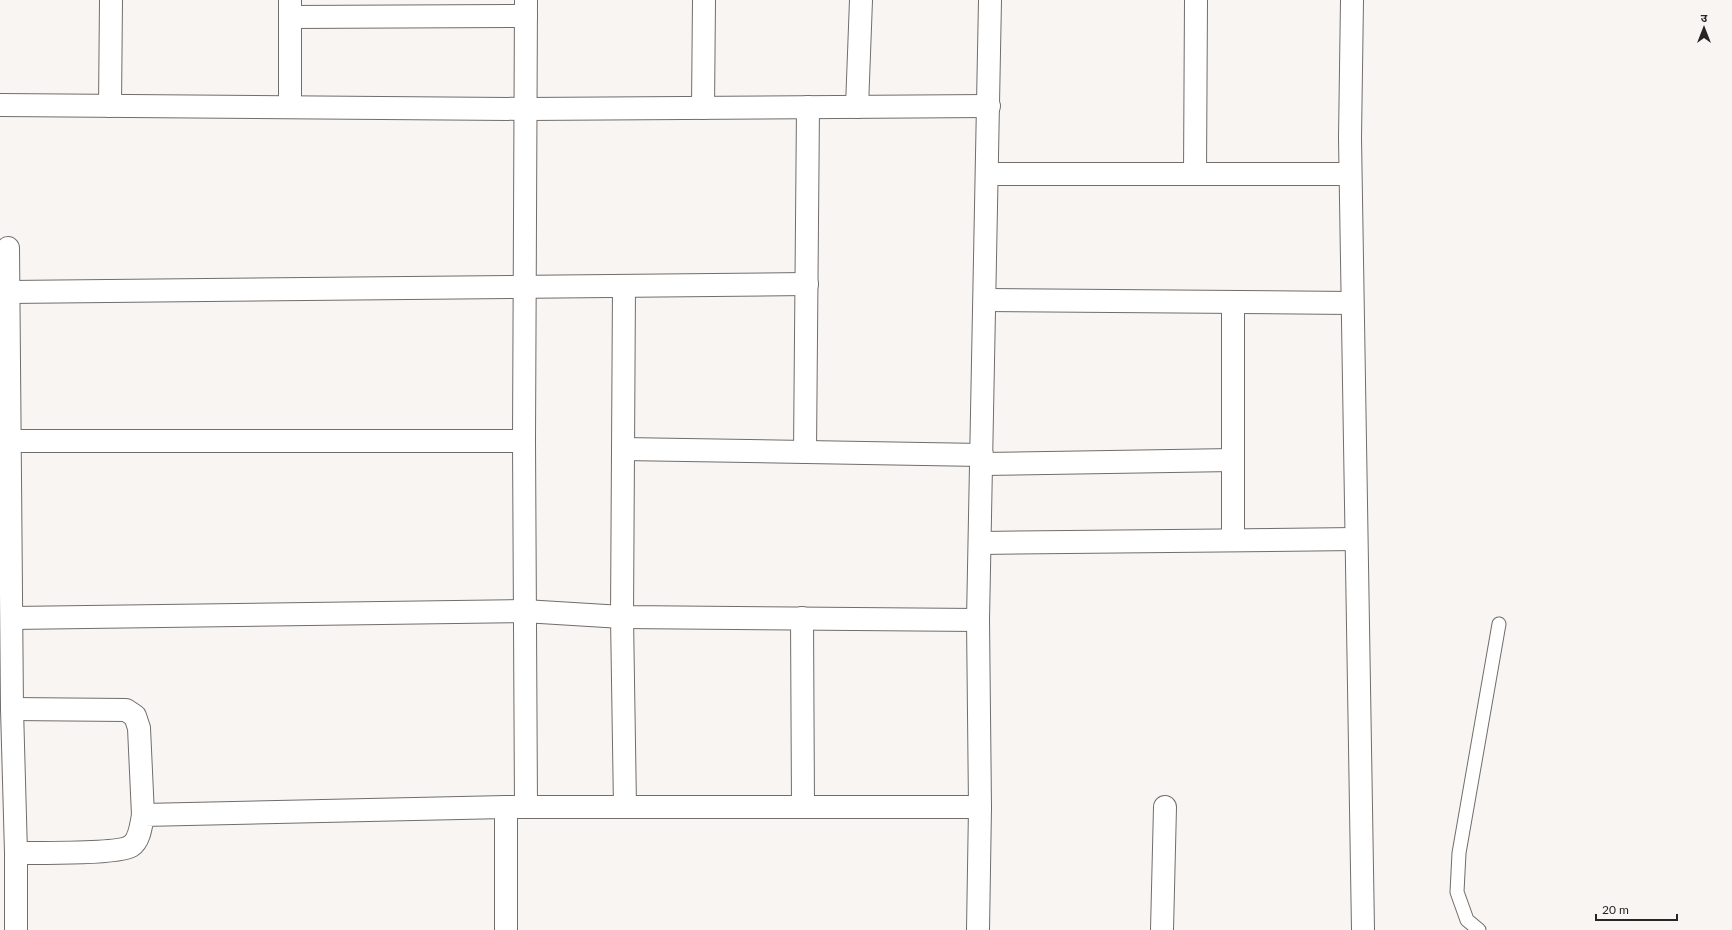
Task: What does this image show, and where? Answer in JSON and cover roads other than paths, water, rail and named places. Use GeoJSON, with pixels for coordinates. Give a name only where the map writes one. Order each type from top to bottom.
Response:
{"type":"FeatureCollection","features":[{"type":"Feature","properties":{"kind":"street"},"geometry":{"type":"LineString","coordinates":[[110,106],[111,0]]}},
{"type":"Feature","properties":{"kind":"street"},"geometry":{"type":"LineString","coordinates":[[703,108],[704,0]]}},
{"type":"Feature","properties":{"kind":"street"},"geometry":{"type":"LineString","coordinates":[[857,107],[861,0]]}},
{"type":"Feature","properties":{"kind":"street"},"geometry":{"type":"LineString","coordinates":[[978,930],[980,807],[978,620],[988,174],[990,0]]}},
{"type":"Feature","properties":{"kind":"street"},"geometry":{"type":"LineString","coordinates":[[1195,174],[1196,0]]}},
{"type":"Feature","properties":{"kind":"street"},"geometry":{"type":"LineString","coordinates":[[1352,0],[1350,174],[1362,930]]}},
{"type":"Feature","properties":{"kind":"street"},"geometry":{"type":"LineString","coordinates":[[290,107],[290,8],[526,8],[524,611],[516,807],[506,930]]}},
{"type":"Feature","properties":{"kind":"street"},"geometry":{"type":"LineString","coordinates":[[0,105],[525,108],[989,106]]}},
{"type":"Feature","properties":{"kind":"street"},"geometry":{"type":"LineString","coordinates":[[804,452],[808,107]]}},
{"type":"Feature","properties":{"kind":"street"},"geometry":{"type":"LineString","coordinates":[[988,174],[1350,174]]}},
{"type":"Feature","properties":{"kind":"street"},"geometry":{"type":"LineString","coordinates":[[8,248],[9,292],[5,365],[10,441],[12,709],[16,853],[16,930]]}},
{"type":"Feature","properties":{"kind":"street"},"geometry":{"type":"LineString","coordinates":[[9,292],[807,284]]}},
{"type":"Feature","properties":{"kind":"street"},"geometry":{"type":"LineString","coordinates":[[624,286],[622,617],[625,807]]}},
{"type":"Feature","properties":{"kind":"street"},"geometry":{"type":"LineString","coordinates":[[985,300],[1352,303]]}},
{"type":"Feature","properties":{"kind":"street"},"geometry":{"type":"LineString","coordinates":[[1233,302],[1233,540]]}},
{"type":"Feature","properties":{"kind":"street"},"geometry":{"type":"LineString","coordinates":[[10,441],[524,441]]}},
{"type":"Feature","properties":{"kind":"street"},"geometry":{"type":"LineString","coordinates":[[623,449],[804,452],[982,460],[1233,460]]}},
{"type":"Feature","properties":{"kind":"street"},"geometry":{"type":"LineString","coordinates":[[980,543],[1356,539]]}},
{"type":"Feature","properties":{"kind":"street"},"geometry":{"type":"LineString","coordinates":[[12,618],[524,611],[622,617],[978,620]]}},
{"type":"Feature","properties":{"kind":"street"},"geometry":{"type":"LineString","coordinates":[[802,618],[803,807]]}},
{"type":"Feature","properties":{"kind":"street"},"geometry":{"type":"LineString","coordinates":[[12,709],[126,710],[135,716],[139,728],[143,815],[139,835],[131,846],[112,851],[16,853]]}},
{"type":"Feature","properties":{"kind":"street"},"geometry":{"type":"LineString","coordinates":[[143,815],[516,807],[980,807]]}},
{"type":"Feature","properties":{"kind":"street"},"geometry":{"type":"LineString","coordinates":[[1162,930],[1165,807]]}},
{"type":"Feature","properties":{"kind":"lane"},"geometry":{"type":"LineString","coordinates":[[1479,930],[1467,920],[1457,892],[1459,853],[1499,624]]}}]}
